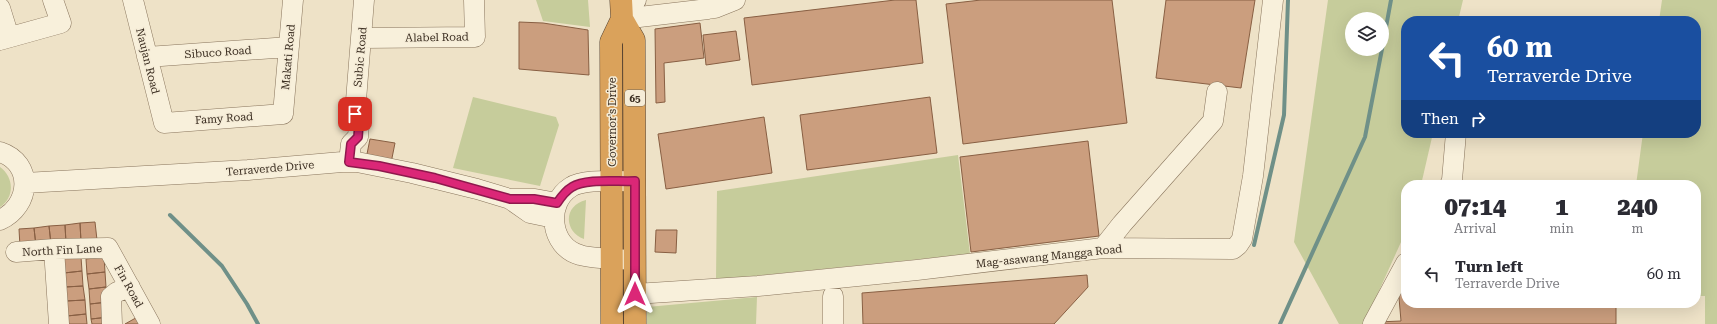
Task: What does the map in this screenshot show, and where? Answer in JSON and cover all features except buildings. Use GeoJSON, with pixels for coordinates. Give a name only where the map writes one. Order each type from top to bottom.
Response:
{"type":"FeatureCollection","features":[{"type":"Feature","properties":{"kind":"highway","name":"Governor's Drive"},"geometry":{"type":"LineString","coordinates":[[625,5],[634,40],[635,324]]}},
{"type":"Feature","properties":{"kind":"highway","name":"Governor's Drive"},"geometry":{"type":"LineString","coordinates":[[612,324],[613,258],[611,42],[625,5]]}},
{"type":"Feature","properties":{"kind":"street"},"geometry":{"type":"LineString","coordinates":[[0,8],[5,39],[61,23],[53,0]]}},
{"type":"Feature","properties":{"kind":"street","name":"Naujan Road"},"geometry":{"type":"LineString","coordinates":[[133,0],[164,123]]}},
{"type":"Feature","properties":{"kind":"street","name":"Makati Road"},"geometry":{"type":"LineString","coordinates":[[283,114],[293,0]]}},
{"type":"Feature","properties":{"kind":"street","name":"Subic Road"},"geometry":{"type":"LineString","coordinates":[[350,153],[346,135],[348,122],[355,114],[364,0]]}},
{"type":"Feature","properties":{"kind":"street","name":"Alabel Road"},"geometry":{"type":"LineString","coordinates":[[362,38],[475,37],[474,0]]}},
{"type":"Feature","properties":{"kind":"street"},"geometry":{"type":"LineString","coordinates":[[625,5],[712,9],[735,0]]}},
{"type":"Feature","properties":{"kind":"street","name":"Mag-asawang Mangga Road"},"geometry":{"type":"LineString","coordinates":[[635,294],[758,286],[917,270],[1103,248],[1233,249],[1242,239],[1253,176],[1274,0]]}},
{"type":"Feature","properties":{"kind":"street","name":"Sibuco Road"},"geometry":{"type":"LineString","coordinates":[[147,57],[289,47]]}},
{"type":"Feature","properties":{"kind":"street"},"geometry":{"type":"LineString","coordinates":[[1103,248],[1122,224],[1213,121],[1217,92]]}},
{"type":"Feature","properties":{"kind":"street","name":"Famy Road"},"geometry":{"type":"LineString","coordinates":[[164,123],[283,114]]}},
{"type":"Feature","properties":{"kind":"street"},"geometry":{"type":"LineString","coordinates":[[1452,180],[1456,138]]}},
{"type":"Feature","properties":{"kind":"street"},"geometry":{"type":"LineString","coordinates":[[0,152],[6,154],[15,161],[22,171],[25,183],[24,194],[19,205],[11,214],[0,220]]}},
{"type":"Feature","properties":{"kind":"street","name":"Terraverde Drive"},"geometry":{"type":"LineString","coordinates":[[25,183],[232,171],[350,153],[379,166],[435,178],[510,199],[530,213],[555,210]]}},
{"type":"Feature","properties":{"kind":"street"},"geometry":{"type":"LineString","coordinates":[[635,181],[582,183],[571,187],[563,194],[555,210],[555,230],[560,241],[569,250],[580,255],[635,260]]}},
{"type":"Feature","properties":{"kind":"street","name":"North Fin Lane"},"geometry":{"type":"LineString","coordinates":[[16,252],[54,249],[108,248]]}},
{"type":"Feature","properties":{"kind":"street","name":"Fin Road"},"geometry":{"type":"LineString","coordinates":[[108,248],[150,324]]}},
{"type":"Feature","properties":{"kind":"street"},"geometry":{"type":"LineString","coordinates":[[54,249],[59,324]]}},
{"type":"Feature","properties":{"kind":"street"},"geometry":{"type":"LineString","coordinates":[[1373,324],[1401,272]]}},
{"type":"Feature","properties":{"kind":"street"},"geometry":{"type":"LineString","coordinates":[[112,324],[111,298],[117,292],[130,288]]}},
{"type":"Feature","properties":{"kind":"street"},"geometry":{"type":"LineString","coordinates":[[832,324],[833,296]]}},
{"type":"Feature","properties":{"kind":"green space"},"geometry":{"type":"Polygon","coordinates":[[[536,0],[588,0],[590,27],[543,21],[536,0]]]}},
{"type":"Feature","properties":{"kind":"green space"},"geometry":{"type":"Polygon","coordinates":[[[1328,0],[1463,0],[1459,16],[1401,16],[1401,138],[1432,138],[1422,180],[1401,180],[1401,242],[1364,324],[1339,324],[1294,242],[1328,0]]]}},
{"type":"Feature","properties":{"kind":"green space"},"geometry":{"type":"Polygon","coordinates":[[[1662,0],[1717,0],[1717,324],[1705,324],[1705,296],[1701,296],[1701,180],[1637,180],[1642,138],[1701,138],[1701,16],[1660,16],[1662,0]]]}},
{"type":"Feature","properties":{"kind":"green space"},"geometry":{"type":"Polygon","coordinates":[[[473,97],[556,117],[559,125],[540,186],[453,168],[473,97]]]}},
{"type":"Feature","properties":{"kind":"green space"},"geometry":{"type":"Polygon","coordinates":[[[958,155],[970,254],[716,280],[717,191],[958,155]]]}},
{"type":"Feature","properties":{"kind":"green space"},"geometry":{"type":"Polygon","coordinates":[[[0,167],[8,176],[11,187],[8,198],[0,207],[0,167]]]}},
{"type":"Feature","properties":{"kind":"green space"},"geometry":{"type":"Polygon","coordinates":[[[586,200],[584,239],[572,230],[569,218],[573,207],[586,200]]]}},
{"type":"Feature","properties":{"kind":"green space"},"geometry":{"type":"Polygon","coordinates":[[[757,297],[756,324],[647,324],[647,307],[757,297]]]}},
{"type":"Feature","properties":{"kind":"waterway"},"geometry":{"type":"LineString","coordinates":[[1254,245],[1284,115],[1288,0]]}},
{"type":"Feature","properties":{"kind":"waterway"},"geometry":{"type":"LineString","coordinates":[[1389,12],[1391,0]]}},
{"type":"Feature","properties":{"kind":"waterway"},"geometry":{"type":"LineString","coordinates":[[1280,324],[1365,137],[1381,56]]}},
{"type":"Feature","properties":{"kind":"waterway"},"geometry":{"type":"LineString","coordinates":[[170,215],[222,266],[247,304],[258,324]]}},
{"type":"Feature","properties":{"kind":"route"},"geometry":{"type":"LineString","coordinates":[[355,114],[359,124],[358,137],[351,144],[349,162],[379,166],[435,178],[510,199],[534,199],[557,203],[563,194],[571,187],[582,183],[635,181],[635,294]]}}]}
